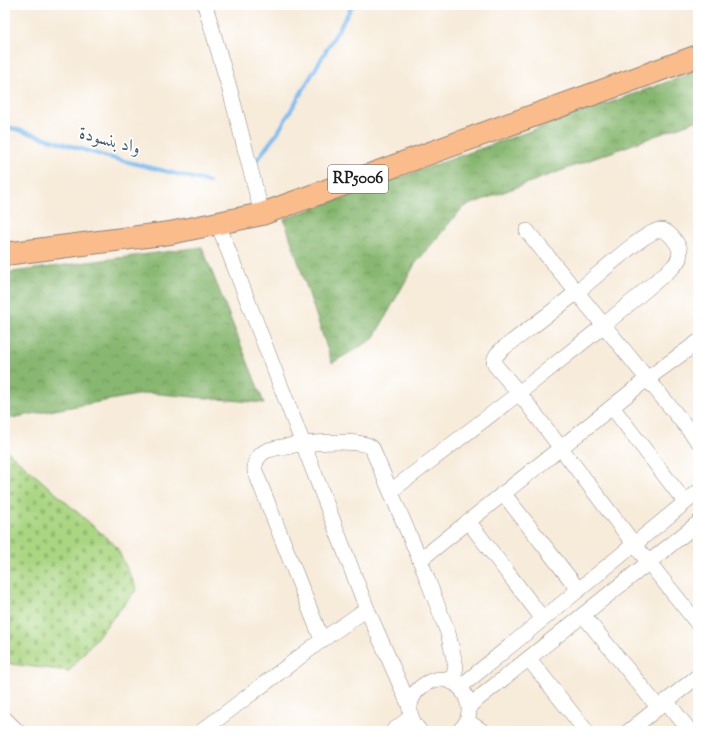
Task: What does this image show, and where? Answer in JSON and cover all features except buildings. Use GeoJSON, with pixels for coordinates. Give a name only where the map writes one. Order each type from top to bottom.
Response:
{"type":"FeatureCollection","features":[{"type":"Feature","properties":{"kind":"main road","name":"RP5006"},"geometry":{"type":"LineString","coordinates":[[5,254],[170,233],[262,214],[698,56]]}},
{"type":"Feature","properties":{"kind":"street"},"geometry":{"type":"LineString","coordinates":[[205,5],[231,94],[262,214]]}},
{"type":"Feature","properties":{"kind":"street"},"geometry":{"type":"LineString","coordinates":[[218,224],[367,609],[415,726],[420,731]]}},
{"type":"Feature","properties":{"kind":"street"},"geometry":{"type":"LineString","coordinates":[[527,230],[698,440]]}},
{"type":"Feature","properties":{"kind":"street"},"geometry":{"type":"LineString","coordinates":[[391,490],[519,393],[604,326],[674,266],[681,254],[680,250],[677,244],[665,231],[660,230],[653,233],[636,244],[577,292],[505,347],[494,358],[494,361],[495,365],[519,393],[634,544],[698,624]]}},
{"type":"Feature","properties":{"kind":"street"},"geometry":{"type":"LineString","coordinates":[[420,560],[647,379],[698,342]]}},
{"type":"Feature","properties":{"kind":"street"},"geometry":{"type":"LineString","coordinates":[[612,407],[685,502]]}},
{"type":"Feature","properties":{"kind":"street"},"geometry":{"type":"LineString","coordinates":[[322,640],[254,471],[256,460],[265,452],[302,444],[342,441],[371,447],[391,490],[420,560],[452,644],[456,667],[456,685]]}},
{"type":"Feature","properties":{"kind":"street"},"geometry":{"type":"LineString","coordinates":[[456,685],[543,619],[698,492]]}},
{"type":"Feature","properties":{"kind":"street"},"geometry":{"type":"LineString","coordinates":[[503,493],[578,589]]}},
{"type":"Feature","properties":{"kind":"street"},"geometry":{"type":"LineString","coordinates":[[468,521],[543,619]]}},
{"type":"Feature","properties":{"kind":"street"},"geometry":{"type":"LineString","coordinates":[[465,719],[529,659],[698,523]]}},
{"type":"Feature","properties":{"kind":"street"},"geometry":{"type":"LineString","coordinates":[[202,731],[322,640],[367,609]]}},
{"type":"Feature","properties":{"kind":"street"},"geometry":{"type":"LineString","coordinates":[[583,615],[662,704],[690,731]]}},
{"type":"Feature","properties":{"kind":"street"},"geometry":{"type":"LineString","coordinates":[[529,659],[586,731]]}},
{"type":"Feature","properties":{"kind":"street"},"geometry":{"type":"LineString","coordinates":[[629,731],[698,676]]}},
{"type":"Feature","properties":{"kind":"street"},"geometry":{"type":"LineString","coordinates":[[394,731],[410,712],[412,698],[417,690],[424,683],[433,680],[443,679],[456,685],[466,696],[465,719]]}},
{"type":"Feature","properties":{"kind":"street"},"geometry":{"type":"LineString","coordinates":[[5,719],[17,731]]}},
{"type":"Feature","properties":{"kind":"street"},"geometry":{"type":"LineString","coordinates":[[465,719],[482,731]]}},
{"type":"Feature","properties":{"kind":"green space"},"geometry":{"type":"Polygon","coordinates":[[[698,71],[698,120],[463,207],[415,264],[373,339],[332,363],[284,219],[698,71]]]}},
{"type":"Feature","properties":{"kind":"green space"},"geometry":{"type":"Polygon","coordinates":[[[202,247],[264,403],[148,393],[5,419],[5,273],[202,247]]]}},
{"type":"Feature","properties":{"kind":"green space"},"geometry":{"type":"Polygon","coordinates":[[[5,449],[116,546],[137,589],[69,671],[11,664],[5,659],[5,449]]]}},
{"type":"Feature","properties":{"kind":"waterway","name":"واد بنسودة"},"geometry":{"type":"LineString","coordinates":[[253,165],[278,132],[353,5]]}},
{"type":"Feature","properties":{"kind":"waterway","name":"واد بنسودة"},"geometry":{"type":"LineString","coordinates":[[5,126],[108,157],[209,182]]}}]}
